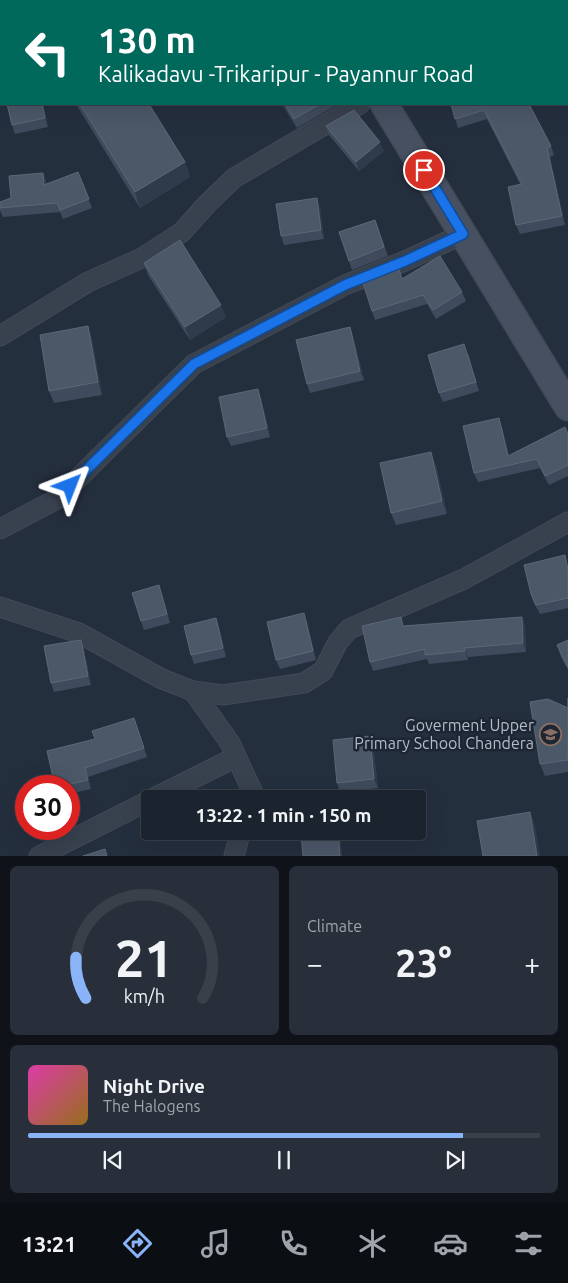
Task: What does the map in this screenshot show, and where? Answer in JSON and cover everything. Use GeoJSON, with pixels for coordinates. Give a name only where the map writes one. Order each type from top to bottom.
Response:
{"type":"FeatureCollection","features":[{"type":"Feature","properties":{"kind":"main road"},"geometry":{"type":"LineString","coordinates":[[386,105],[568,407]]}},
{"type":"Feature","properties":{"kind":"street"},"geometry":{"type":"LineString","coordinates":[[0,336],[88,282],[142,258],[182,232],[234,178],[358,105]]}},
{"type":"Feature","properties":{"kind":"street"},"geometry":{"type":"LineString","coordinates":[[0,529],[56,500],[194,364],[345,285],[405,261],[463,234]]}},
{"type":"Feature","properties":{"kind":"street"},"geometry":{"type":"LineString","coordinates":[[0,607],[79,633],[162,679],[193,691],[223,695],[304,683],[323,671],[338,642],[349,629],[464,579],[568,522]]}},
{"type":"Feature","properties":{"kind":"street"},"geometry":{"type":"LineString","coordinates":[[193,691],[230,743],[252,790]]}},
{"type":"Feature","properties":{"kind":"street"},"geometry":{"type":"LineString","coordinates":[[169,790],[236,757]]}},
{"type":"Feature","properties":{"kind":"street"},"geometry":{"type":"LineString","coordinates":[[39,856],[141,804]]}},
{"type":"Feature","properties":{"kind":"street"},"geometry":{"type":"LineString","coordinates":[[234,856],[238,840]]}},
{"type":"Feature","properties":{"kind":"building"},"geometry":{"type":"Polygon","coordinates":[[[7,105],[42,105],[45,118],[12,125],[7,105]]]}},
{"type":"Feature","properties":{"kind":"building"},"geometry":{"type":"Polygon","coordinates":[[[81,105],[150,105],[185,162],[135,192],[81,105]]]}},
{"type":"Feature","properties":{"kind":"building"},"geometry":{"type":"Polygon","coordinates":[[[286,105],[318,105],[294,119],[286,105]]]}},
{"type":"Feature","properties":{"kind":"building"},"geometry":{"type":"Polygon","coordinates":[[[451,105],[530,105],[551,146],[547,148],[562,216],[516,225],[508,187],[522,184],[484,110],[455,119],[451,105]]]}},
{"type":"Feature","properties":{"kind":"building"},"geometry":{"type":"Polygon","coordinates":[[[354,110],[380,142],[356,162],[326,126],[354,110]]]}},
{"type":"Feature","properties":{"kind":"building"},"geometry":{"type":"Polygon","coordinates":[[[78,172],[89,199],[60,210],[57,203],[0,208],[0,202],[11,198],[9,176],[43,173],[44,185],[78,172]]]}},
{"type":"Feature","properties":{"kind":"building"},"geometry":{"type":"Polygon","coordinates":[[[317,198],[321,230],[281,236],[276,204],[317,198]]]}},
{"type":"Feature","properties":{"kind":"building"},"geometry":{"type":"Polygon","coordinates":[[[375,220],[384,247],[349,261],[339,232],[375,220]]]}},
{"type":"Feature","properties":{"kind":"building"},"geometry":{"type":"Polygon","coordinates":[[[180,240],[221,305],[185,327],[144,263],[180,240]]]}},
{"type":"Feature","properties":{"kind":"building"},"geometry":{"type":"Polygon","coordinates":[[[440,256],[462,292],[433,310],[423,295],[372,311],[362,280],[398,266],[402,279],[440,256]]]}},
{"type":"Feature","properties":{"kind":"building"},"geometry":{"type":"Polygon","coordinates":[[[88,326],[98,382],[49,391],[40,335],[88,326]]]}},
{"type":"Feature","properties":{"kind":"building"},"geometry":{"type":"Polygon","coordinates":[[[350,327],[360,371],[307,384],[296,340],[350,327]]]}},
{"type":"Feature","properties":{"kind":"building"},"geometry":{"type":"Polygon","coordinates":[[[464,344],[476,382],[439,393],[428,355],[464,344]]]}},
{"type":"Feature","properties":{"kind":"building"},"geometry":{"type":"Polygon","coordinates":[[[258,389],[267,428],[227,437],[219,397],[258,389]]]}},
{"type":"Feature","properties":{"kind":"building"},"geometry":{"type":"Polygon","coordinates":[[[499,418],[508,456],[565,427],[568,434],[568,465],[545,476],[537,459],[474,473],[463,426],[499,418]]]}},
{"type":"Feature","properties":{"kind":"building"},"geometry":{"type":"Polygon","coordinates":[[[431,452],[442,501],[391,513],[380,463],[431,452]]]}},
{"type":"Feature","properties":{"kind":"building"},"geometry":{"type":"Polygon","coordinates":[[[565,555],[568,570],[568,598],[536,605],[531,594],[524,565],[565,555]]]}},
{"type":"Feature","properties":{"kind":"building"},"geometry":{"type":"Polygon","coordinates":[[[159,585],[167,614],[141,621],[132,593],[159,585]]]}},
{"type":"Feature","properties":{"kind":"building"},"geometry":{"type":"Polygon","coordinates":[[[304,613],[313,651],[276,660],[267,622],[304,613]]]}},
{"type":"Feature","properties":{"kind":"building"},"geometry":{"type":"Polygon","coordinates":[[[401,617],[403,626],[522,617],[523,643],[464,648],[465,651],[425,655],[425,649],[370,662],[362,626],[401,617]]]}},
{"type":"Feature","properties":{"kind":"building"},"geometry":{"type":"Polygon","coordinates":[[[216,618],[223,648],[191,655],[184,626],[216,618]]]}},
{"type":"Feature","properties":{"kind":"building"},"geometry":{"type":"Polygon","coordinates":[[[81,640],[88,676],[51,683],[44,646],[81,640]]]}},
{"type":"Feature","properties":{"kind":"building"},"geometry":{"type":"Polygon","coordinates":[[[568,640],[568,667],[557,645],[568,640]]]}},
{"type":"Feature","properties":{"kind":"building","name":"Goverment Upper Primary School Chandera"},"geometry":{"type":"Polygon","coordinates":[[[548,699],[568,708],[568,760],[540,764],[530,702],[548,699]]]}},
{"type":"Feature","properties":{"kind":"building"},"geometry":{"type":"Polygon","coordinates":[[[134,718],[144,748],[85,768],[88,780],[80,782],[80,775],[52,775],[47,751],[95,739],[92,731],[134,718]]]}},
{"type":"Feature","properties":{"kind":"building"},"geometry":{"type":"Polygon","coordinates":[[[370,736],[374,779],[337,783],[333,740],[370,736]]]}},
{"type":"Feature","properties":{"kind":"building"},"geometry":{"type":"Polygon","coordinates":[[[530,812],[537,856],[483,856],[477,821],[530,812]]]}},
{"type":"Feature","properties":{"kind":"building"},"geometry":{"type":"Polygon","coordinates":[[[301,840],[339,840],[340,856],[303,856],[301,840]]]}},
{"type":"Feature","properties":{"kind":"building"},"geometry":{"type":"Polygon","coordinates":[[[105,849],[107,856],[83,856],[105,849]]]}},
{"type":"Feature","properties":{"kind":"place","name":"Goverment Upper Primary School Chandera"},"geometry":{"type":"Point","coordinates":[550,734]}},
{"type":"Feature","properties":{"kind":"route"},"geometry":{"type":"LineString","coordinates":[[70,486],[194,364],[345,285],[405,261],[463,234],[424,170]]}}]}
